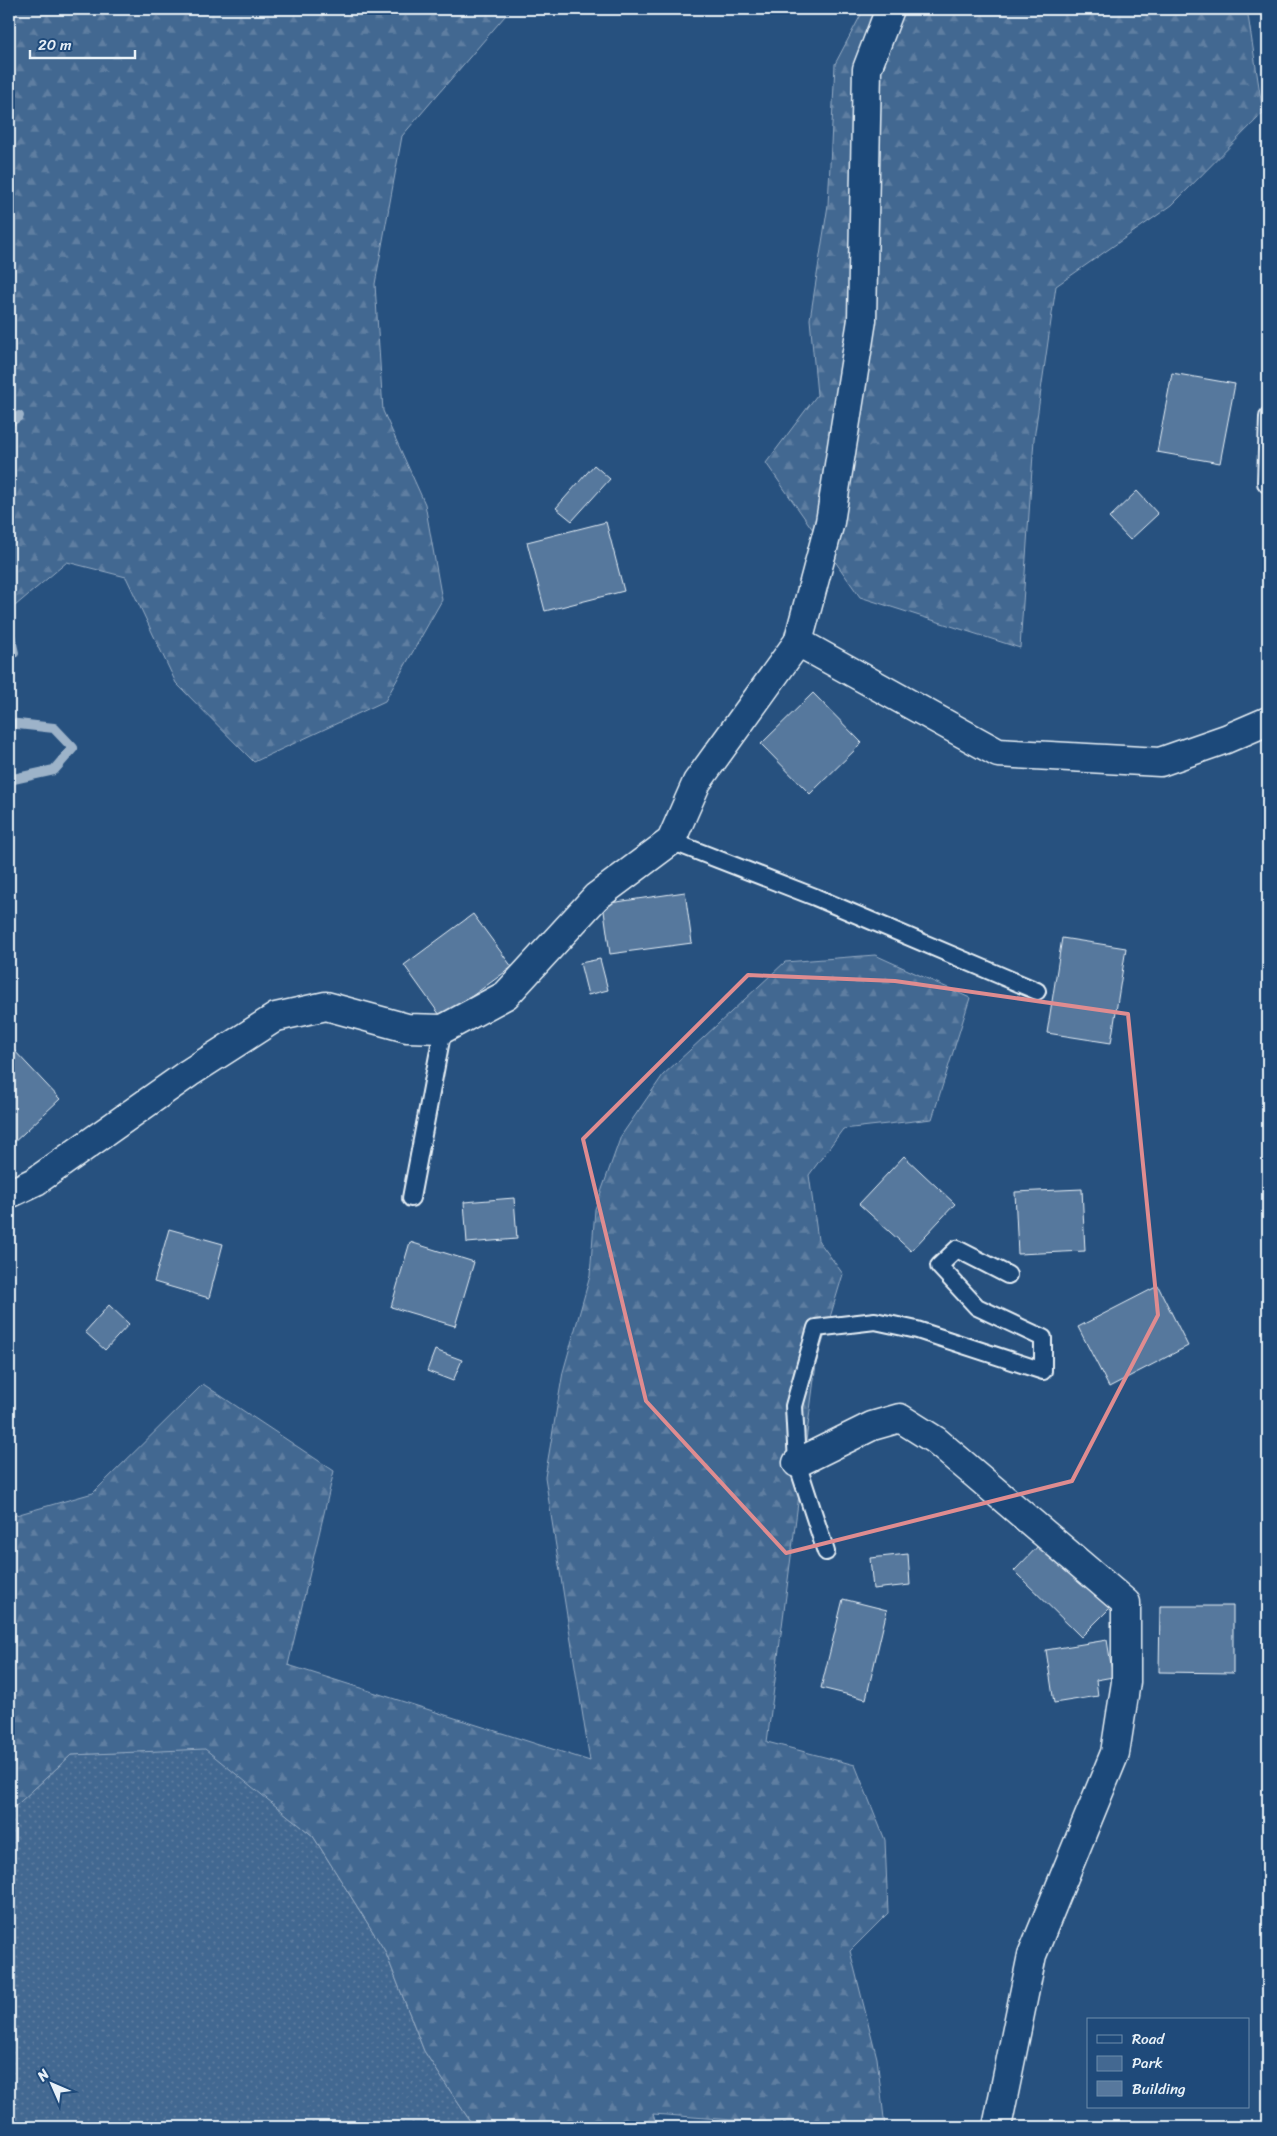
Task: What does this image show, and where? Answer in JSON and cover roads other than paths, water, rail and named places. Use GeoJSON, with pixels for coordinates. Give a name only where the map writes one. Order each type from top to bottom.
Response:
{"type":"FeatureCollection","features":[{"type":"Feature","properties":{"kind":"street"},"geometry":{"type":"LineString","coordinates":[[9,1194],[36,1181],[189,1072],[276,1017],[326,1006],[407,1028],[443,1029],[506,995],[596,897],[671,841],[696,782],[798,642],[830,522],[862,320],[866,69],[890,9]]}},
{"type":"Feature","properties":{"kind":"street"},"geometry":{"type":"LineString","coordinates":[[798,642],[998,753],[1160,762],[1226,739],[1268,721]]}},
{"type":"Feature","properties":{"kind":"street"},"geometry":{"type":"LineString","coordinates":[[797,1462],[872,1426],[900,1418],[935,1440],[1126,1603],[1126,1682],[1115,1753],[1032,1955],[998,2127]]}},
{"type":"Feature","properties":{"kind":"lane"},"geometry":{"type":"LineString","coordinates":[[1268,417],[1266,483],[1268,485]]}},
{"type":"Feature","properties":{"kind":"lane"},"geometry":{"type":"LineString","coordinates":[[671,841],[815,897],[1038,991]]}},
{"type":"Feature","properties":{"kind":"lane"},"geometry":{"type":"LineString","coordinates":[[411,1198],[443,1029]]}},
{"type":"Feature","properties":{"kind":"lane"},"geometry":{"type":"LineString","coordinates":[[826,1552],[797,1462],[794,1406],[816,1328],[875,1320],[918,1330],[1043,1371],[1043,1338],[977,1307],[939,1266],[957,1249],[1008,1275]]}},
{"type":"Feature","properties":{"kind":"waterway"},"geometry":{"type":"LineString","coordinates":[[9,423],[19,416]]}},
{"type":"Feature","properties":{"kind":"waterway"},"geometry":{"type":"LineString","coordinates":[[9,630],[14,653],[9,657]]}},
{"type":"Feature","properties":{"kind":"waterway"},"geometry":{"type":"LineString","coordinates":[[9,723],[54,728],[73,748],[54,770],[9,780]]}}]}
